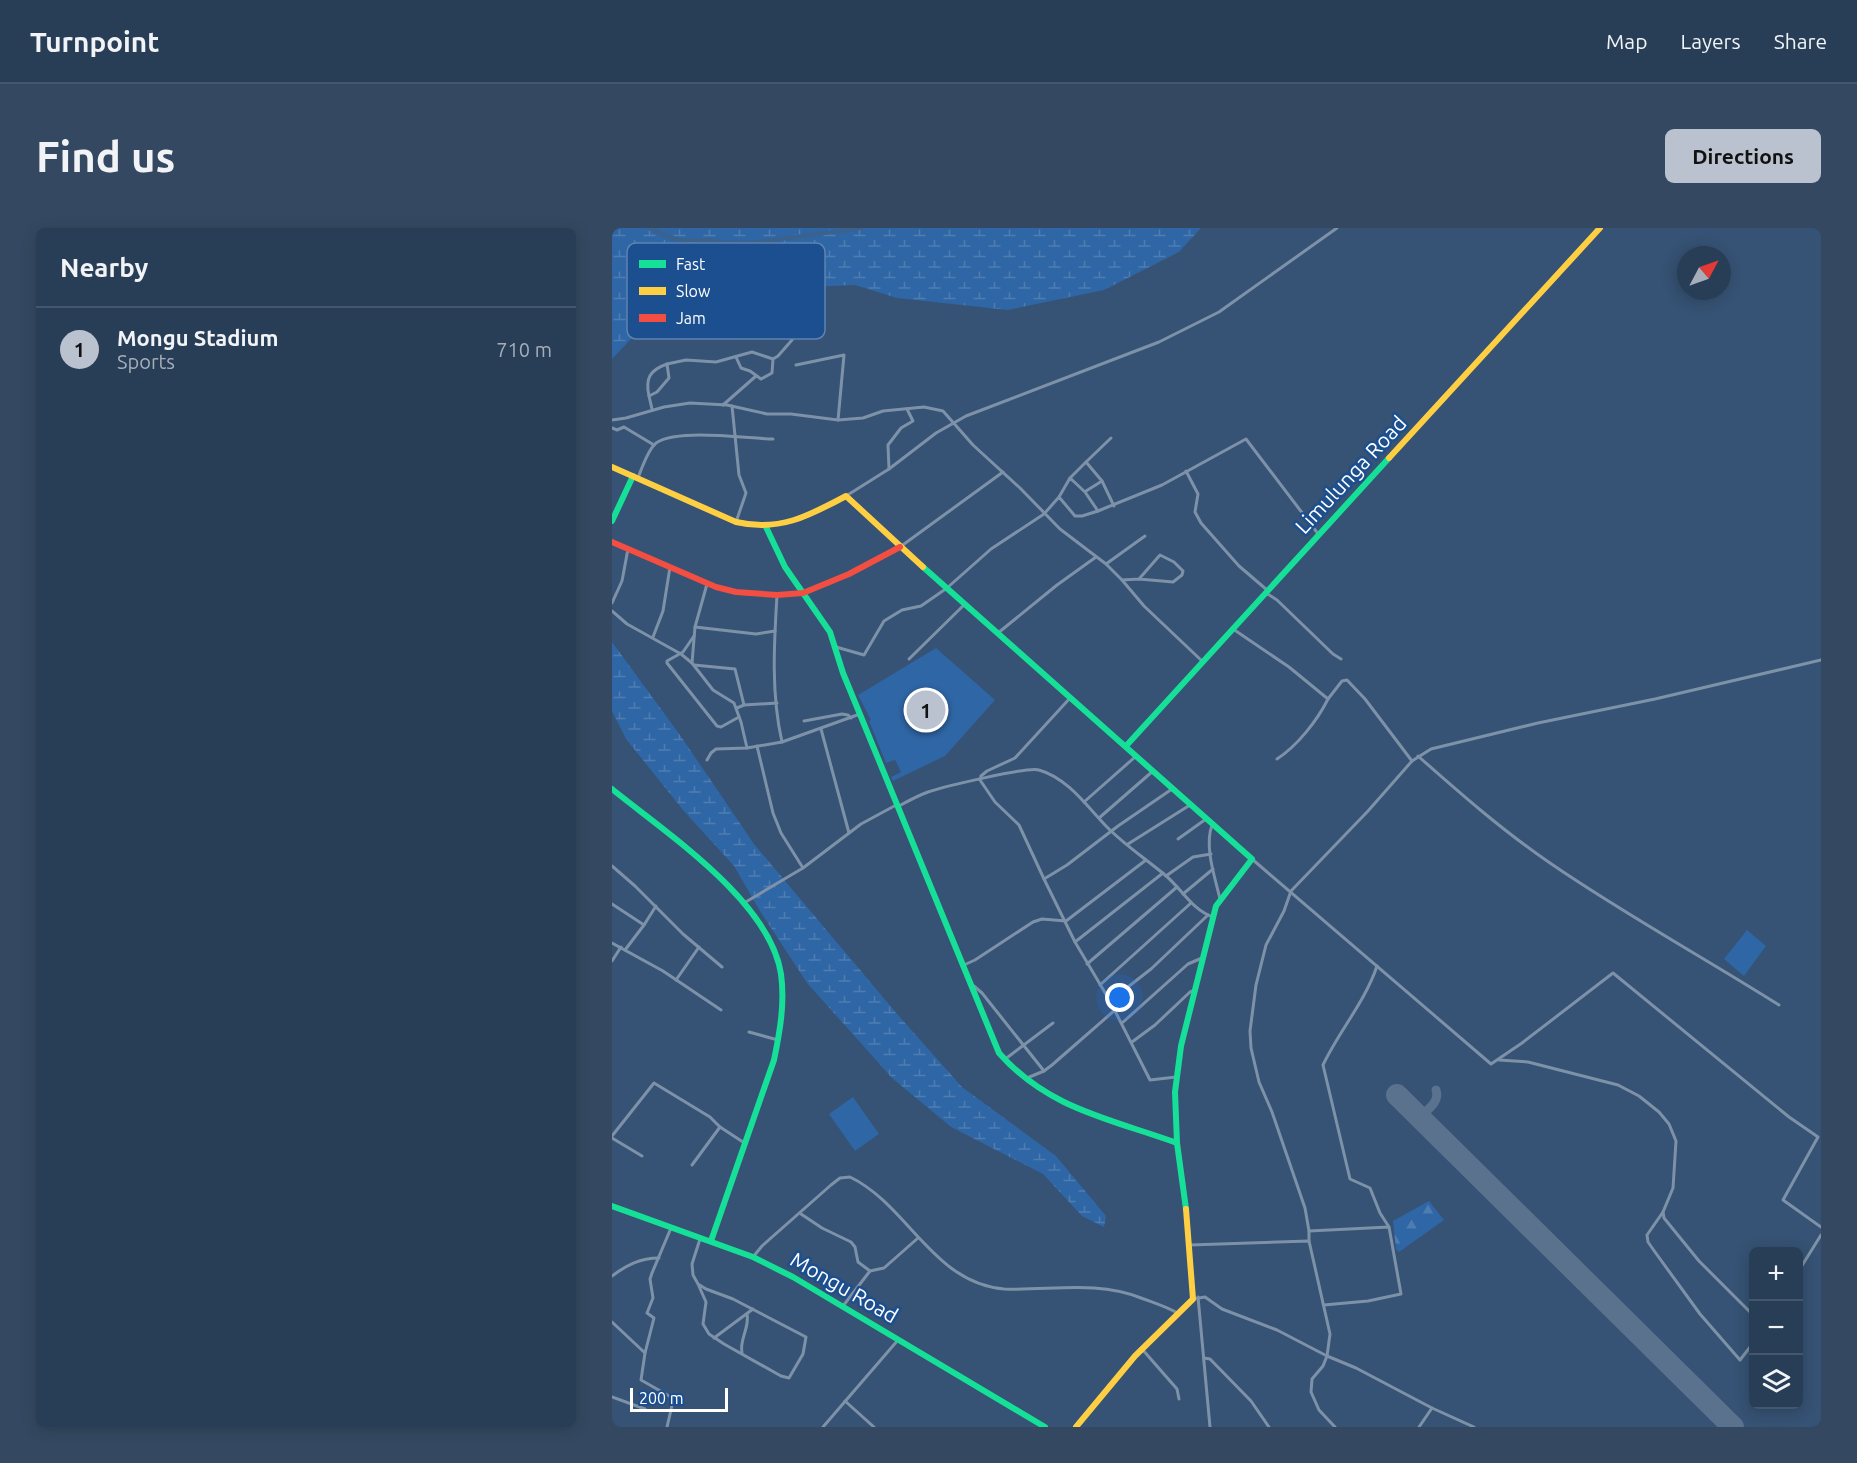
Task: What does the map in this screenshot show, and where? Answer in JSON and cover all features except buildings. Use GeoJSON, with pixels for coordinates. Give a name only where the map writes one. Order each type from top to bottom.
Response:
{"type":"FeatureCollection","features":[{"type":"Feature","properties":{"kind":"main road","name":"Limulunga Road"},"geometry":{"type":"LineString","coordinates":[[1126,746],[1600,228]]}},
{"type":"Feature","properties":{"kind":"main road"},"geometry":{"type":"LineString","coordinates":[[612,467],[736,522],[750,526],[766,527],[799,519],[846,496],[900,547],[1252,860],[1220,899],[1210,916],[1176,1077],[1177,1143],[1191,1245],[1195,1298],[1142,1348],[1076,1427]]}},
{"type":"Feature","properties":{"kind":"main road"},"geometry":{"type":"LineString","coordinates":[[612,521],[635,477]]}},
{"type":"Feature","properties":{"kind":"main road"},"geometry":{"type":"LineString","coordinates":[[766,527],[785,567],[830,632],[843,673],[964,965],[994,1045],[1004,1060],[1027,1079],[1081,1111],[1177,1143]]}},
{"type":"Feature","properties":{"kind":"main road"},"geometry":{"type":"LineString","coordinates":[[612,542],[707,584],[736,592],[777,595],[803,593],[860,569],[900,547]]}},
{"type":"Feature","properties":{"kind":"main road"},"geometry":{"type":"LineString","coordinates":[[612,789],[714,873],[744,903],[759,921],[770,940],[781,977],[780,1041],[765,1092],[711,1241]]}},
{"type":"Feature","properties":{"kind":"main road","name":"Mongu Road"},"geometry":{"type":"LineString","coordinates":[[612,1206],[753,1257],[843,1306],[1045,1427]]}},
{"type":"Feature","properties":{"kind":"street"},"geometry":{"type":"LineString","coordinates":[[846,496],[889,469],[920,444],[966,416],[1159,342],[1219,312],[1337,228]]}},
{"type":"Feature","properties":{"kind":"street"},"geometry":{"type":"LineString","coordinates":[[652,409],[647,382],[649,374],[655,369],[686,360],[716,362],[752,352],[773,359],[792,340]]}},
{"type":"Feature","properties":{"kind":"street"},"geometry":{"type":"LineString","coordinates":[[796,365],[844,355],[838,420]]}},
{"type":"Feature","properties":{"kind":"street"},"geometry":{"type":"LineString","coordinates":[[736,357],[741,368],[761,379],[772,373],[773,359]]}},
{"type":"Feature","properties":{"kind":"street"},"geometry":{"type":"LineString","coordinates":[[649,396],[657,392],[669,378],[667,364]]}},
{"type":"Feature","properties":{"kind":"street"},"geometry":{"type":"LineString","coordinates":[[723,405],[756,376]]}},
{"type":"Feature","properties":{"kind":"street"},"geometry":{"type":"LineString","coordinates":[[612,420],[652,409],[690,403],[732,406],[767,414],[791,414],[838,420],[863,418],[883,411],[929,407],[943,411],[973,445],[1044,514],[1073,541],[1106,564],[1152,613],[1203,661]]}},
{"type":"Feature","properties":{"kind":"street"},"geometry":{"type":"LineString","coordinates":[[732,406],[739,474],[746,493],[736,522]]}},
{"type":"Feature","properties":{"kind":"street"},"geometry":{"type":"LineString","coordinates":[[889,469],[888,445],[901,428],[913,421],[907,409]]}},
{"type":"Feature","properties":{"kind":"street"},"geometry":{"type":"LineString","coordinates":[[612,428],[617,430],[624,427],[654,445]]}},
{"type":"Feature","properties":{"kind":"street"},"geometry":{"type":"LineString","coordinates":[[635,477],[654,445],[664,438],[688,435],[773,439]]}},
{"type":"Feature","properties":{"kind":"street"},"geometry":{"type":"LineString","coordinates":[[836,647],[864,655],[884,621],[902,610],[917,608],[946,588],[992,549],[1044,514],[1070,478],[1111,438]]}},
{"type":"Feature","properties":{"kind":"street"},"geometry":{"type":"LineString","coordinates":[[1059,496],[1078,517],[1098,511],[1162,485],[1246,439],[1319,535]]}},
{"type":"Feature","properties":{"kind":"street"},"geometry":{"type":"LineString","coordinates":[[1086,462],[1102,482],[1114,506]]}},
{"type":"Feature","properties":{"kind":"street"},"geometry":{"type":"LineString","coordinates":[[1186,471],[1198,494],[1195,512],[1201,523],[1239,566],[1341,659]]}},
{"type":"Feature","properties":{"kind":"street"},"geometry":{"type":"LineString","coordinates":[[900,547],[1002,472]]}},
{"type":"Feature","properties":{"kind":"street"},"geometry":{"type":"LineString","coordinates":[[1070,478],[1085,492],[1098,511]]}},
{"type":"Feature","properties":{"kind":"street"},"geometry":{"type":"LineString","coordinates":[[1085,492],[1102,482]]}},
{"type":"Feature","properties":{"kind":"street"},"geometry":{"type":"LineString","coordinates":[[1106,564],[1145,536]]}},
{"type":"Feature","properties":{"kind":"street"},"geometry":{"type":"LineString","coordinates":[[612,603],[622,581],[628,549]]}},
{"type":"Feature","properties":{"kind":"street"},"geometry":{"type":"LineString","coordinates":[[1122,580],[1173,582],[1182,575],[1183,571],[1174,562],[1160,555],[1140,579]]}},
{"type":"Feature","properties":{"kind":"street"},"geometry":{"type":"LineString","coordinates":[[998,634],[1057,585],[1096,557]]}},
{"type":"Feature","properties":{"kind":"street"},"geometry":{"type":"LineString","coordinates":[[653,637],[663,611],[670,567]]}},
{"type":"Feature","properties":{"kind":"street"},"geometry":{"type":"LineString","coordinates":[[693,664],[695,627],[707,584]]}},
{"type":"Feature","properties":{"kind":"street"},"geometry":{"type":"LineString","coordinates":[[777,595],[773,675],[782,742]]}},
{"type":"Feature","properties":{"kind":"street"},"geometry":{"type":"LineString","coordinates":[[909,659],[965,604]]}},
{"type":"Feature","properties":{"kind":"street"},"geometry":{"type":"LineString","coordinates":[[612,611],[627,624],[681,654],[693,664],[713,690],[731,700],[740,717],[747,748]]}},
{"type":"Feature","properties":{"kind":"street"},"geometry":{"type":"LineString","coordinates":[[695,627],[756,634],[775,631]]}},
{"type":"Feature","properties":{"kind":"street"},"geometry":{"type":"LineString","coordinates":[[1232,628],[1288,667],[1328,699]]}},
{"type":"Feature","properties":{"kind":"street"},"geometry":{"type":"LineString","coordinates":[[694,636],[681,654],[667,662],[714,724],[721,727],[740,717]]}},
{"type":"Feature","properties":{"kind":"street"},"geometry":{"type":"LineString","coordinates":[[1335,1427],[1319,1410],[1311,1392],[1312,1377],[1323,1366],[1327,1356],[1330,1334],[1309,1241],[1305,1208],[1272,1112],[1259,1082],[1251,1048],[1250,1031],[1256,986],[1266,945],[1284,911],[1291,891],[1368,811],[1412,761],[1431,749],[1821,660]]}},
{"type":"Feature","properties":{"kind":"street"},"geometry":{"type":"LineString","coordinates":[[693,664],[735,669],[744,705]]}},
{"type":"Feature","properties":{"kind":"street"},"geometry":{"type":"LineString","coordinates":[[1276,759],[1300,738],[1342,681],[1347,680],[1365,699],[1412,761]]}},
{"type":"Feature","properties":{"kind":"street"},"geometry":{"type":"LineString","coordinates":[[731,700],[741,696]]}},
{"type":"Feature","properties":{"kind":"street"},"geometry":{"type":"LineString","coordinates":[[980,780],[987,771],[1015,758],[1071,697]]}},
{"type":"Feature","properties":{"kind":"street"},"geometry":{"type":"LineString","coordinates":[[736,708],[744,705],[777,703]]}},
{"type":"Feature","properties":{"kind":"street"},"geometry":{"type":"LineString","coordinates":[[804,721],[842,714],[851,718]]}},
{"type":"Feature","properties":{"kind":"street"},"geometry":{"type":"LineString","coordinates":[[707,760],[716,749],[757,747],[782,742],[860,714]]}},
{"type":"Feature","properties":{"kind":"street"},"geometry":{"type":"LineString","coordinates":[[821,729],[849,833]]}},
{"type":"Feature","properties":{"kind":"street"},"geometry":{"type":"LineString","coordinates":[[757,747],[773,813],[781,833],[803,868]]}},
{"type":"Feature","properties":{"kind":"street"},"geometry":{"type":"LineString","coordinates":[[1084,802],[1137,756]]}},
{"type":"Feature","properties":{"kind":"street"},"geometry":{"type":"LineString","coordinates":[[1418,756],[1474,805],[1549,862],[1597,894],[1779,1005]]}},
{"type":"Feature","properties":{"kind":"street"},"geometry":{"type":"LineString","coordinates":[[744,903],[803,868],[878,814],[926,793],[1015,772],[1038,769],[1056,777],[1111,831],[1165,875],[1191,903],[1210,916],[1151,969],[1110,1001]]}},
{"type":"Feature","properties":{"kind":"street"},"geometry":{"type":"LineString","coordinates":[[1099,818],[1153,771]]}},
{"type":"Feature","properties":{"kind":"street"},"geometry":{"type":"LineString","coordinates":[[980,780],[995,802],[1019,825],[1075,942],[1132,1041],[1150,1080],[1176,1077]]}},
{"type":"Feature","properties":{"kind":"street"},"geometry":{"type":"LineString","coordinates":[[1044,879],[1173,789]]}},
{"type":"Feature","properties":{"kind":"street"},"geometry":{"type":"LineString","coordinates":[[1128,844],[1190,805]]}},
{"type":"Feature","properties":{"kind":"street"},"geometry":{"type":"LineString","coordinates":[[1178,839],[1206,819]]}},
{"type":"Feature","properties":{"kind":"street"},"geometry":{"type":"LineString","coordinates":[[1212,825],[1210,830],[1211,854],[1220,899]]}},
{"type":"Feature","properties":{"kind":"street"},"geometry":{"type":"LineString","coordinates":[[1075,942],[1165,875],[1193,857],[1211,854]]}},
{"type":"Feature","properties":{"kind":"street"},"geometry":{"type":"LineString","coordinates":[[964,965],[1033,922],[1042,919],[1066,921],[1146,860]]}},
{"type":"Feature","properties":{"kind":"street"},"geometry":{"type":"LineString","coordinates":[[1252,860],[1491,1064],[1613,973],[1789,1117],[1818,1137],[1783,1200],[1821,1227]]}},
{"type":"Feature","properties":{"kind":"street"},"geometry":{"type":"LineString","coordinates":[[612,866],[656,906],[668,921],[722,967]]}},
{"type":"Feature","properties":{"kind":"street"},"geometry":{"type":"LineString","coordinates":[[1183,894],[1213,869]]}},
{"type":"Feature","properties":{"kind":"street"},"geometry":{"type":"LineString","coordinates":[[1087,964],[1177,887]]}},
{"type":"Feature","properties":{"kind":"street"},"geometry":{"type":"LineString","coordinates":[[1100,985],[1191,903]]}},
{"type":"Feature","properties":{"kind":"street"},"geometry":{"type":"LineString","coordinates":[[612,904],[644,925]]}},
{"type":"Feature","properties":{"kind":"street"},"geometry":{"type":"LineString","coordinates":[[612,961],[644,925],[656,906]]}},
{"type":"Feature","properties":{"kind":"street"},"geometry":{"type":"LineString","coordinates":[[612,943],[676,980],[721,1010]]}},
{"type":"Feature","properties":{"kind":"street"},"geometry":{"type":"LineString","coordinates":[[676,980],[699,947]]}},
{"type":"Feature","properties":{"kind":"street"},"geometry":{"type":"LineString","coordinates":[[1122,1023],[1188,964],[1202,958]]}},
{"type":"Feature","properties":{"kind":"street"},"geometry":{"type":"LineString","coordinates":[[1324,1305],[1368,1301],[1401,1294],[1389,1227],[1380,1213],[1370,1188],[1350,1179],[1323,1065],[1371,983],[1377,966]]}},
{"type":"Feature","properties":{"kind":"street"},"geometry":{"type":"LineString","coordinates":[[972,985],[982,993],[1044,1071]]}},
{"type":"Feature","properties":{"kind":"street"},"geometry":{"type":"LineString","coordinates":[[1132,1041],[1155,1025],[1190,992],[1196,990]]}},
{"type":"Feature","properties":{"kind":"street"},"geometry":{"type":"LineString","coordinates":[[1027,1079],[1044,1071],[1115,1010]]}},
{"type":"Feature","properties":{"kind":"street"},"geometry":{"type":"LineString","coordinates":[[1004,1060],[1053,1023]]}},
{"type":"Feature","properties":{"kind":"street"},"geometry":{"type":"LineString","coordinates":[[749,1032],[780,1041]]}},
{"type":"Feature","properties":{"kind":"street"},"geometry":{"type":"LineString","coordinates":[[1497,1060],[1528,1062],[1618,1085],[1639,1096],[1659,1112],[1669,1124],[1676,1142],[1673,1188],[1663,1212],[1647,1235],[1648,1242],[1705,1321],[1740,1360],[1749,1348]]}},
{"type":"Feature","properties":{"kind":"street"},"geometry":{"type":"LineString","coordinates":[[642,1156],[612,1137],[654,1083],[702,1112],[746,1144]]}},
{"type":"Feature","properties":{"kind":"street"},"geometry":{"type":"LineString","coordinates":[[692,1165],[720,1127]]}},
{"type":"Feature","properties":{"kind":"street"},"geometry":{"type":"LineString","coordinates":[[753,1257],[762,1246],[840,1178],[850,1177],[888,1204],[940,1260],[964,1277],[995,1288],[1105,1288],[1131,1293],[1179,1314]]}},
{"type":"Feature","properties":{"kind":"street"},"geometry":{"type":"LineString","coordinates":[[1663,1212],[1665,1221],[1699,1261],[1749,1311]]}},
{"type":"Feature","properties":{"kind":"street"},"geometry":{"type":"LineString","coordinates":[[801,1213],[822,1228],[850,1242],[855,1247],[858,1262],[870,1271]]}},
{"type":"Feature","properties":{"kind":"street"},"geometry":{"type":"LineString","coordinates":[[668,1427],[672,1399],[670,1395],[642,1381],[645,1353],[654,1318],[646,1311],[653,1298],[650,1279],[671,1227]]}},
{"type":"Feature","properties":{"kind":"street"},"geometry":{"type":"LineString","coordinates":[[1309,1231],[1389,1227]]}},
{"type":"Feature","properties":{"kind":"street"},"geometry":{"type":"LineString","coordinates":[[1803,1264],[1821,1235]]}},
{"type":"Feature","properties":{"kind":"street"},"geometry":{"type":"LineString","coordinates":[[698,1284],[804,1335],[807,1340],[805,1347],[796,1368],[787,1378],[714,1338],[703,1324],[706,1302],[693,1275],[692,1264],[701,1237]]}},
{"type":"Feature","properties":{"kind":"street"},"geometry":{"type":"LineString","coordinates":[[843,1306],[870,1271],[884,1268],[918,1238]]}},
{"type":"Feature","properties":{"kind":"street"},"geometry":{"type":"LineString","coordinates":[[1191,1245],[1309,1241]]}},
{"type":"Feature","properties":{"kind":"street"},"geometry":{"type":"LineString","coordinates":[[612,1276],[628,1264],[638,1260],[659,1258]]}},
{"type":"Feature","properties":{"kind":"street"},"geometry":{"type":"LineString","coordinates":[[1210,1427],[1206,1403],[1204,1358],[1195,1298],[1205,1297],[1222,1308],[1277,1330],[1474,1427]]}},
{"type":"Feature","properties":{"kind":"street"},"geometry":{"type":"LineString","coordinates":[[714,1338],[753,1309]]}},
{"type":"Feature","properties":{"kind":"street"},"geometry":{"type":"LineString","coordinates":[[743,1355],[741,1346],[748,1320],[747,1314]]}},
{"type":"Feature","properties":{"kind":"street"},"geometry":{"type":"LineString","coordinates":[[612,1322],[645,1353]]}},
{"type":"Feature","properties":{"kind":"street"},"geometry":{"type":"LineString","coordinates":[[612,1331],[615,1326]]}},
{"type":"Feature","properties":{"kind":"street"},"geometry":{"type":"LineString","coordinates":[[822,1427],[898,1339]]}},
{"type":"Feature","properties":{"kind":"street"},"geometry":{"type":"LineString","coordinates":[[1142,1348],[1177,1389],[1179,1399]]}},
{"type":"Feature","properties":{"kind":"street"},"geometry":{"type":"LineString","coordinates":[[1204,1358],[1210,1359],[1244,1394],[1269,1427]]}},
{"type":"Feature","properties":{"kind":"street"},"geometry":{"type":"LineString","coordinates":[[612,1396],[645,1409]]}},
{"type":"Feature","properties":{"kind":"street"},"geometry":{"type":"LineString","coordinates":[[845,1401],[874,1427]]}},
{"type":"Feature","properties":{"kind":"street"},"geometry":{"type":"LineString","coordinates":[[1419,1427],[1432,1408]]}},
{"type":"Feature","properties":{"kind":"green space"},"geometry":{"type":"Polygon","coordinates":[[[612,228],[1201,228],[1179,252],[1104,290],[1008,310],[897,298],[855,285],[825,286],[825,243],[627,243],[627,339],[631,339],[612,359],[612,228]]]}},
{"type":"Feature","properties":{"kind":"green space"},"geometry":{"type":"Polygon","coordinates":[[[612,642],[680,735],[754,844],[898,1015],[962,1087],[1056,1156],[1106,1216],[1104,1227],[1082,1216],[1043,1174],[951,1127],[892,1078],[807,983],[734,866],[683,810],[626,739],[612,711],[612,642]]]}},
{"type":"Feature","properties":{"kind":"green space"},"geometry":{"type":"Polygon","coordinates":[[[936,648],[995,700],[945,756],[893,781],[891,777],[901,772],[895,760],[886,763],[869,721],[871,720],[858,695],[936,648]]]}},
{"type":"Feature","properties":{"kind":"green space"},"geometry":{"type":"Polygon","coordinates":[[[1747,930],[1766,946],[1744,976],[1724,959],[1747,930]]]}},
{"type":"Feature","properties":{"kind":"green space"},"geometry":{"type":"Polygon","coordinates":[[[853,1097],[879,1134],[855,1151],[829,1114],[853,1097]]]}},
{"type":"Feature","properties":{"kind":"green space"},"geometry":{"type":"Polygon","coordinates":[[[1429,1201],[1444,1220],[1399,1252],[1396,1249],[1393,1221],[1429,1201]]]}},
{"type":"Feature","properties":{"kind":"waterway"},"geometry":{"type":"LineString","coordinates":[[648,228],[678,240],[710,240],[729,243],[758,242],[861,228]]}},
{"type":"Feature","properties":{"kind":"taxiway"},"geometry":{"type":"LineString","coordinates":[[1420,1117],[1435,1102],[1436,1090]]}},
{"type":"Feature","properties":{"kind":"runway"},"geometry":{"type":"LineString","coordinates":[[1397,1095],[1733,1427]]}},
{"type":"Feature","properties":{"kind":"traffic: fast"},"geometry":{"type":"LineString","coordinates":[[1126,746],[1389,458]]}},
{"type":"Feature","properties":{"kind":"traffic: fast"},"geometry":{"type":"LineString","coordinates":[[612,521],[633,476]]}},
{"type":"Feature","properties":{"kind":"traffic: fast"},"geometry":{"type":"LineString","coordinates":[[766,527],[785,567],[830,632],[843,673],[999,1053],[1018,1072],[1059,1100],[1105,1119],[1177,1143]]}},
{"type":"Feature","properties":{"kind":"traffic: fast"},"geometry":{"type":"LineString","coordinates":[[923,567],[1252,859],[1216,906],[1181,1046],[1175,1092],[1177,1143],[1186,1209]]}},
{"type":"Feature","properties":{"kind":"traffic: fast"},"geometry":{"type":"LineString","coordinates":[[612,789],[686,848],[737,895],[758,920],[773,947],[781,974],[782,1006],[774,1060],[711,1241]]}},
{"type":"Feature","properties":{"kind":"traffic: fast"},"geometry":{"type":"LineString","coordinates":[[612,1206],[753,1257],[793,1277],[1045,1427]]}},
{"type":"Feature","properties":{"kind":"traffic: slow"},"geometry":{"type":"LineString","coordinates":[[1389,458],[1600,228]]}},
{"type":"Feature","properties":{"kind":"traffic: slow"},"geometry":{"type":"LineString","coordinates":[[612,467],[736,522],[752,525],[780,523],[806,516],[846,496],[923,567]]}},
{"type":"Feature","properties":{"kind":"traffic: slow"},"geometry":{"type":"LineString","coordinates":[[1076,1427],[1135,1356],[1193,1299],[1186,1209]]}},
{"type":"Feature","properties":{"kind":"traffic: jam"},"geometry":{"type":"LineString","coordinates":[[612,542],[716,587],[736,592],[777,595],[803,593],[849,574],[900,547]]}},
{"type":"Feature","properties":{"kind":"place","name":"Mongu Stadium"},"geometry":{"type":"Point","coordinates":[926,710]}}]}
